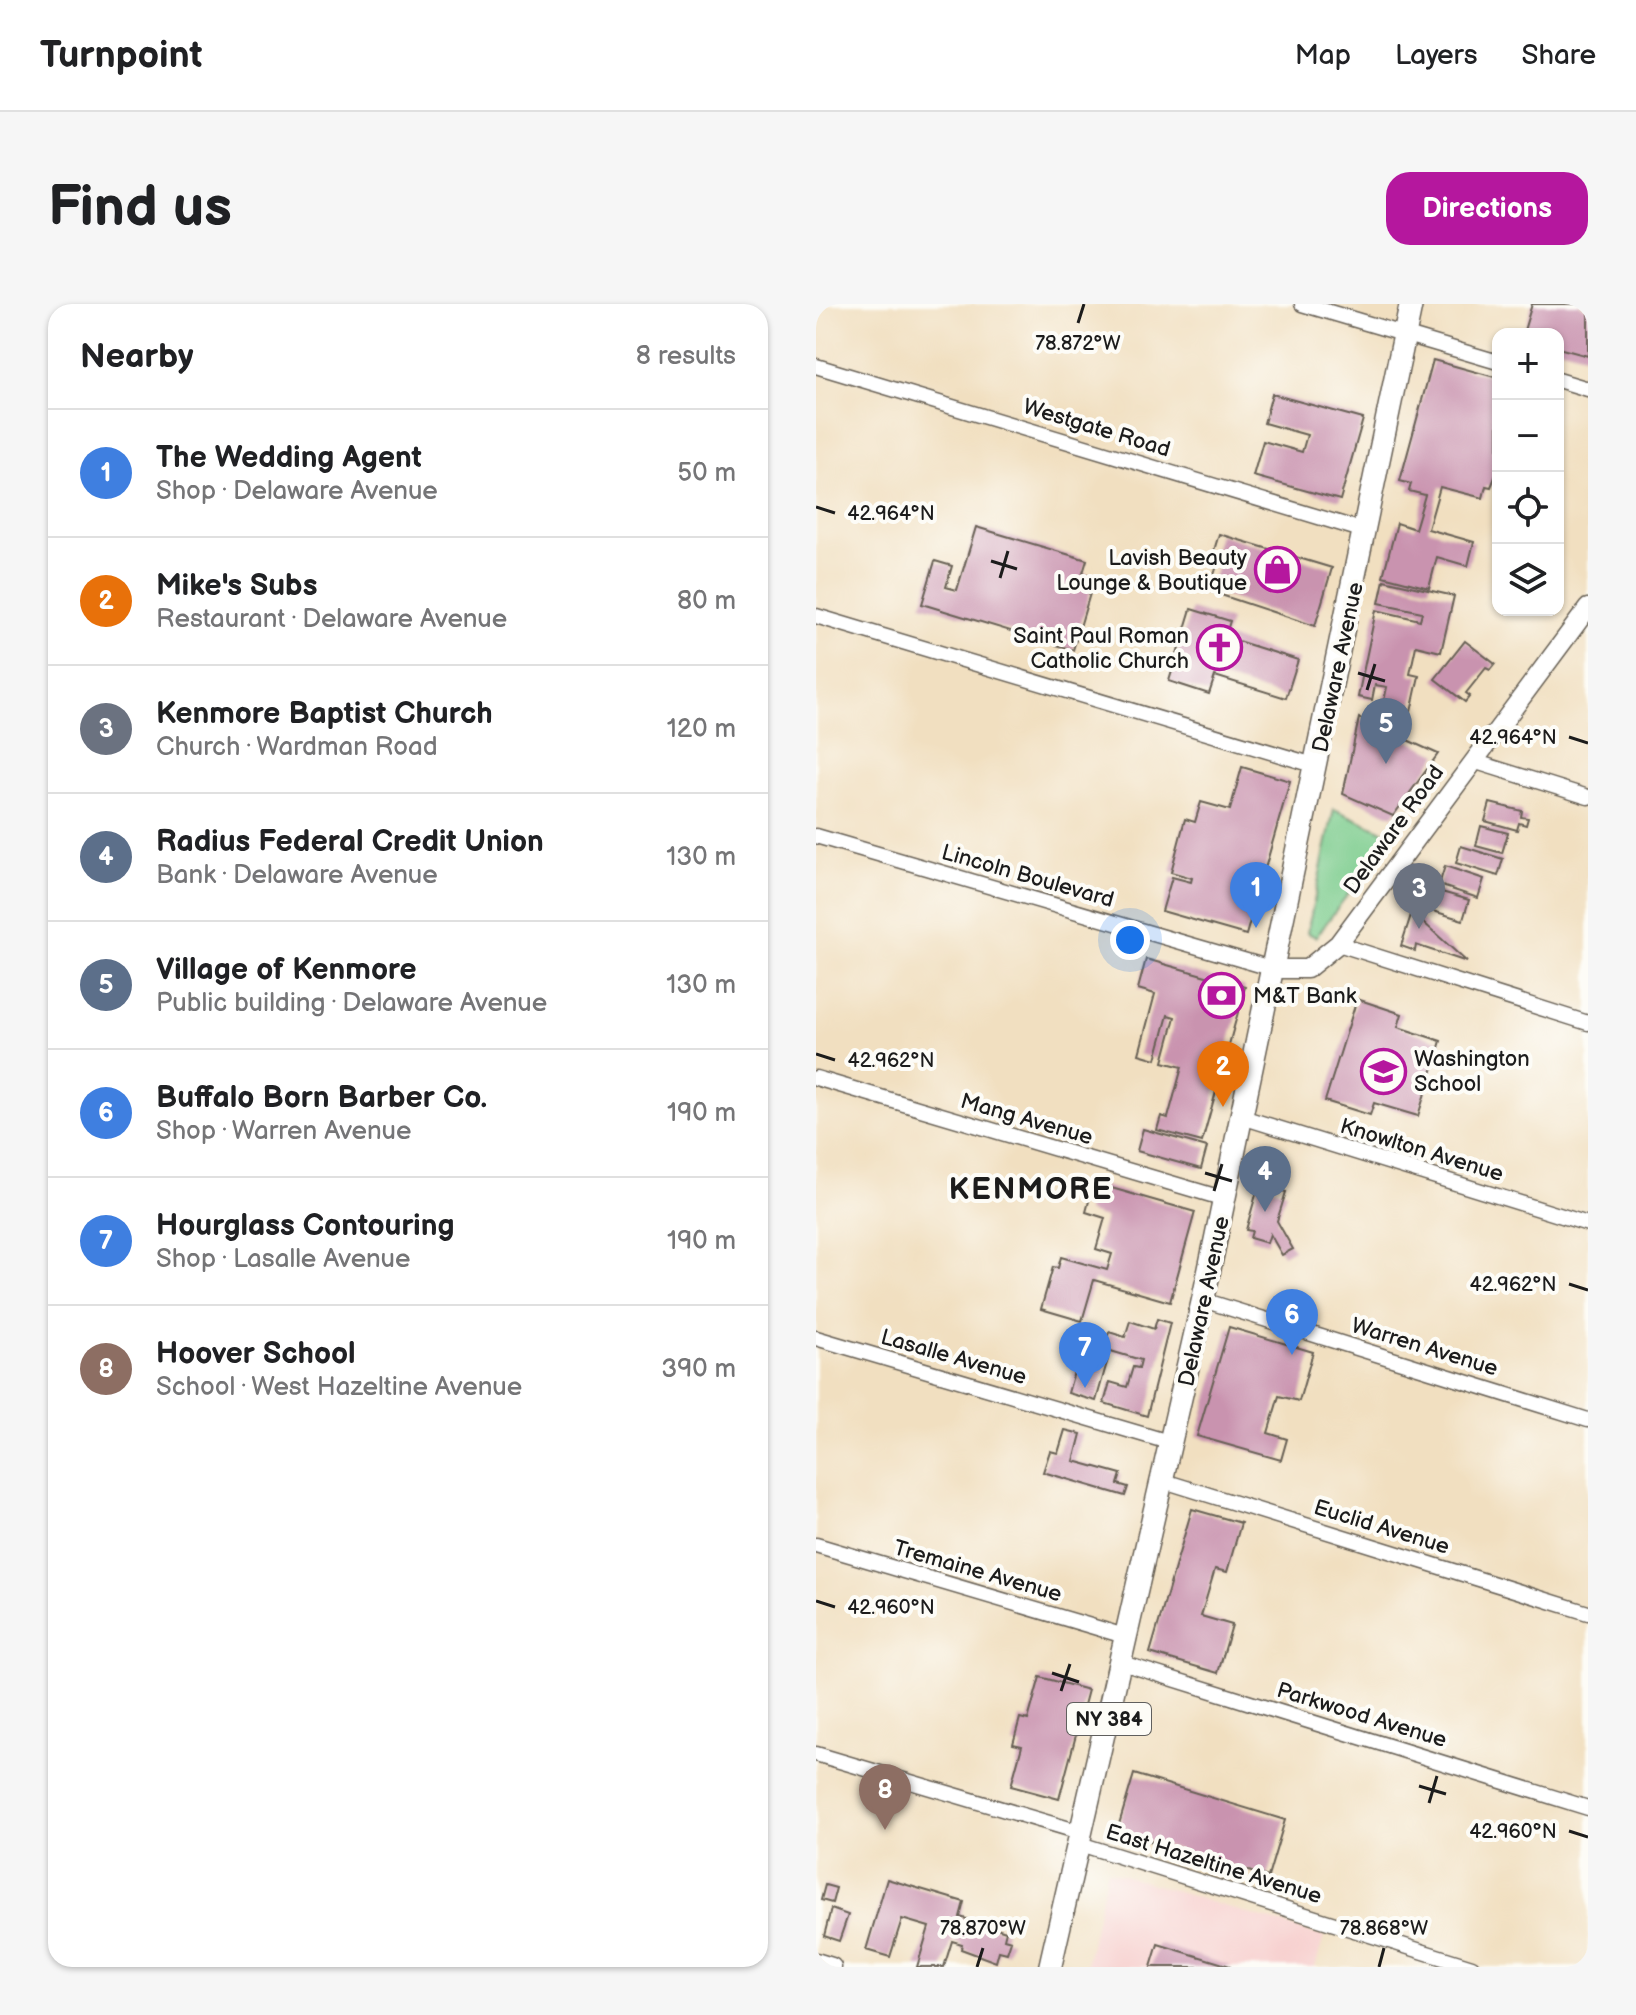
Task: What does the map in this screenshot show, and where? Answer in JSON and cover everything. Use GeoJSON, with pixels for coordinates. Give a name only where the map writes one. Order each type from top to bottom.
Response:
{"type":"FeatureCollection","features":[{"type":"Feature","properties":{"kind":"main road","name":"Delaware Avenue"},"geometry":{"type":"LineString","coordinates":[[1050,1967],[1164,1481],[1317,766],[1411,304]]}},
{"type":"Feature","properties":{"kind":"street"},"geometry":{"type":"LineString","coordinates":[[1302,304],[1492,360]]}},
{"type":"Feature","properties":{"kind":"street","name":"Westgate Road"},"geometry":{"type":"LineString","coordinates":[[816,366],[1365,531]]}},
{"type":"Feature","properties":{"kind":"street"},"geometry":{"type":"LineString","coordinates":[[1564,382],[1588,389]]}},
{"type":"Feature","properties":{"kind":"street","name":"Delaware Road"},"geometry":{"type":"LineString","coordinates":[[1274,969],[1307,969],[1338,944],[1588,608]]}},
{"type":"Feature","properties":{"kind":"street"},"geometry":{"type":"LineString","coordinates":[[816,616],[1317,766]]}},
{"type":"Feature","properties":{"kind":"street"},"geometry":{"type":"LineString","coordinates":[[1473,761],[1588,797]]}},
{"type":"Feature","properties":{"kind":"street","name":"Lincoln Boulevard"},"geometry":{"type":"LineString","coordinates":[[816,836],[1274,969]]}},
{"type":"Feature","properties":{"kind":"street"},"geometry":{"type":"LineString","coordinates":[[1338,944],[1588,1023]]}},
{"type":"Feature","properties":{"kind":"street","name":"Mang Avenue"},"geometry":{"type":"LineString","coordinates":[[816,1078],[1225,1199]]}},
{"type":"Feature","properties":{"kind":"street","name":"Knowlton Avenue"},"geometry":{"type":"LineString","coordinates":[[1242,1117],[1588,1224]]}},
{"type":"Feature","properties":{"kind":"street","name":"Warren Avenue"},"geometry":{"type":"LineString","coordinates":[[1203,1300],[1588,1420]]}},
{"type":"Feature","properties":{"kind":"street","name":"Lasalle Avenue"},"geometry":{"type":"LineString","coordinates":[[816,1338],[1172,1443]]}},
{"type":"Feature","properties":{"kind":"street","name":"Euclid Avenue"},"geometry":{"type":"LineString","coordinates":[[1164,1481],[1588,1613]]}},
{"type":"Feature","properties":{"kind":"street","name":"Tremaine Avenue"},"geometry":{"type":"LineString","coordinates":[[816,1545],[1128,1637]]}},
{"type":"Feature","properties":{"kind":"street","name":"Parkwood Avenue"},"geometry":{"type":"LineString","coordinates":[[1122,1663],[1588,1808]]}},
{"type":"Feature","properties":{"kind":"street","name":"East Hazeltine Avenue"},"geometry":{"type":"LineString","coordinates":[[816,1754],[1472,1967]]}},
{"type":"Feature","properties":{"kind":"shaded area"},"geometry":{"type":"Polygon","coordinates":[[[1107,1870],[1324,1937],[1315,1967],[1086,1967],[1107,1870]]]}},
{"type":"Feature","properties":{"kind":"green space"},"geometry":{"type":"Polygon","coordinates":[[[1334,809],[1392,835],[1316,937],[1307,933],[1334,809]]]}},
{"type":"Feature","properties":{"kind":"building"},"geometry":{"type":"Polygon","coordinates":[[[1532,304],[1579,304],[1588,309],[1588,356],[1564,350],[1564,328],[1525,328],[1532,304]]]}},
{"type":"Feature","properties":{"kind":"building"},"geometry":{"type":"Polygon","coordinates":[[[1433,360],[1492,376],[1491,487],[1486,486],[1483,498],[1440,487],[1428,529],[1474,542],[1468,566],[1437,557],[1429,588],[1383,576],[1397,523],[1415,529],[1425,495],[1409,491],[1411,484],[1400,481],[1433,360]]]}},
{"type":"Feature","properties":{"kind":"building"},"geometry":{"type":"Polygon","coordinates":[[[1272,394],[1363,419],[1340,500],[1253,476],[1263,441],[1302,452],[1307,435],[1264,423],[1272,394]]]}},
{"type":"Feature","properties":{"kind":"building"},"geometry":{"type":"Polygon","coordinates":[[[976,527],[1087,560],[1083,573],[1095,577],[1073,650],[922,604],[935,561],[952,566],[946,587],[957,590],[976,527]]]}},
{"type":"Feature","properties":{"kind":"building"},"geometry":{"type":"Polygon","coordinates":[[[1219,534],[1332,568],[1315,626],[1209,591],[1219,559],[1212,557],[1219,534]]]}},
{"type":"Feature","properties":{"kind":"building"},"geometry":{"type":"Polygon","coordinates":[[[1384,580],[1454,596],[1441,652],[1416,646],[1410,674],[1419,676],[1411,712],[1384,701],[1387,687],[1375,685],[1372,700],[1358,697],[1376,610],[1420,620],[1422,612],[1379,603],[1384,580]]]}},
{"type":"Feature","properties":{"kind":"building","name":"Saint Paul Roman Catholic Church"},"geometry":{"type":"Polygon","coordinates":[[[1191,609],[1230,621],[1225,637],[1298,660],[1286,698],[1215,676],[1209,694],[1169,681],[1191,609]]]}},
{"type":"Feature","properties":{"kind":"building"},"geometry":{"type":"Polygon","coordinates":[[[1465,641],[1495,664],[1490,670],[1486,668],[1466,693],[1470,696],[1465,702],[1435,679],[1465,641]]]}},
{"type":"Feature","properties":{"kind":"building"},"geometry":{"type":"Polygon","coordinates":[[[1359,718],[1438,754],[1393,816],[1343,794],[1359,718]]]}},
{"type":"Feature","properties":{"kind":"building"},"geometry":{"type":"Polygon","coordinates":[[[1242,767],[1290,781],[1246,935],[1162,911],[1172,877],[1191,882],[1192,878],[1171,872],[1185,819],[1195,822],[1201,802],[1230,810],[1242,767]]]}},
{"type":"Feature","properties":{"kind":"building"},"geometry":{"type":"Polygon","coordinates":[[[1490,803],[1522,811],[1521,817],[1528,818],[1526,825],[1519,823],[1517,830],[1485,821],[1490,803]]]}},
{"type":"Feature","properties":{"kind":"building"},"geometry":{"type":"Polygon","coordinates":[[[1481,826],[1508,833],[1502,853],[1476,846],[1481,826]]]}},
{"type":"Feature","properties":{"kind":"building"},"geometry":{"type":"Polygon","coordinates":[[[1461,846],[1503,859],[1498,876],[1456,863],[1461,846]]]}},
{"type":"Feature","properties":{"kind":"building"},"geometry":{"type":"Polygon","coordinates":[[[1445,866],[1484,879],[1478,898],[1439,885],[1445,866]]]}},
{"type":"Feature","properties":{"kind":"building"},"geometry":{"type":"Polygon","coordinates":[[[1428,888],[1469,900],[1463,920],[1423,908],[1428,888]]]}},
{"type":"Feature","properties":{"kind":"building"},"geometry":{"type":"Polygon","coordinates":[[[1412,912],[1467,962],[1416,945],[1415,951],[1401,946],[1412,912]]]}},
{"type":"Feature","properties":{"kind":"building"},"geometry":{"type":"Polygon","coordinates":[[[1146,959],[1245,987],[1202,1142],[1157,1130],[1161,1116],[1168,1118],[1182,1067],[1163,1062],[1175,1017],[1168,1015],[1156,1059],[1139,1054],[1155,994],[1138,989],[1146,959]]]}},
{"type":"Feature","properties":{"kind":"building","name":"Washington School"},"geometry":{"type":"Polygon","coordinates":[[[1357,999],[1402,1014],[1398,1027],[1441,1041],[1418,1116],[1374,1103],[1370,1115],[1325,1101],[1357,999]]]}},
{"type":"Feature","properties":{"kind":"building"},"geometry":{"type":"Polygon","coordinates":[[[1143,1129],[1207,1147],[1201,1169],[1137,1151],[1143,1129]]]}},
{"type":"Feature","properties":{"kind":"building"},"geometry":{"type":"Polygon","coordinates":[[[1094,1183],[1195,1212],[1170,1302],[1094,1280],[1082,1321],[1041,1309],[1053,1267],[1058,1268],[1061,1257],[1107,1270],[1112,1254],[1096,1249],[1105,1218],[1086,1212],[1094,1183]]]}},
{"type":"Feature","properties":{"kind":"building"},"geometry":{"type":"Polygon","coordinates":[[[1259,1184],[1286,1192],[1277,1221],[1293,1249],[1282,1255],[1270,1234],[1267,1243],[1250,1238],[1252,1231],[1246,1230],[1259,1184]]]}},
{"type":"Feature","properties":{"kind":"building"},"geometry":{"type":"Polygon","coordinates":[[[1157,1319],[1170,1323],[1147,1416],[1104,1403],[1110,1382],[1127,1387],[1133,1367],[1139,1368],[1141,1360],[1104,1349],[1109,1332],[1125,1337],[1130,1321],[1154,1329],[1157,1319]]]}},
{"type":"Feature","properties":{"kind":"building"},"geometry":{"type":"Polygon","coordinates":[[[1229,1327],[1313,1352],[1299,1401],[1279,1396],[1268,1433],[1287,1439],[1281,1460],[1197,1436],[1229,1327]]]}},
{"type":"Feature","properties":{"kind":"building"},"geometry":{"type":"Polygon","coordinates":[[[1080,1351],[1108,1359],[1096,1401],[1068,1393],[1080,1351]]]}},
{"type":"Feature","properties":{"kind":"building"},"geometry":{"type":"Polygon","coordinates":[[[1065,1430],[1081,1434],[1074,1461],[1121,1474],[1118,1484],[1128,1487],[1125,1496],[1043,1472],[1050,1451],[1058,1453],[1065,1430]]]}},
{"type":"Feature","properties":{"kind":"building"},"geometry":{"type":"Polygon","coordinates":[[[1192,1509],[1241,1523],[1227,1572],[1215,1569],[1201,1616],[1232,1625],[1218,1673],[1150,1653],[1192,1509]]]}},
{"type":"Feature","properties":{"kind":"building"},"geometry":{"type":"Polygon","coordinates":[[[1040,1677],[1088,1690],[1059,1799],[1011,1786],[1022,1746],[1013,1744],[1020,1718],[1028,1720],[1040,1677]]]}},
{"type":"Feature","properties":{"kind":"building"},"geometry":{"type":"Polygon","coordinates":[[[1134,1774],[1285,1820],[1268,1877],[1117,1831],[1134,1774]]]}},
{"type":"Feature","properties":{"kind":"building"},"geometry":{"type":"Polygon","coordinates":[[[887,1879],[964,1902],[960,1917],[1006,1931],[1004,1939],[1011,1941],[1007,1953],[999,1951],[996,1962],[961,1949],[962,1944],[952,1941],[944,1967],[917,1967],[929,1927],[902,1919],[890,1957],[866,1950],[887,1879]]]}},
{"type":"Feature","properties":{"kind":"building"},"geometry":{"type":"Polygon","coordinates":[[[825,1885],[836,1888],[832,1903],[821,1900],[825,1885]]]}},
{"type":"Feature","properties":{"kind":"building"},"geometry":{"type":"Polygon","coordinates":[[[831,1909],[848,1915],[839,1941],[824,1936],[831,1909]]]}},
{"type":"Feature","properties":{"kind":"building"},"geometry":{"type":"Polygon","coordinates":[[[1158,1944],[1230,1966],[1230,1967],[1151,1967],[1158,1944]]]}},
{"type":"Feature","properties":{"kind":"place","name":"Lavish Beauty Lounge & Boutique"},"geometry":{"type":"Point","coordinates":[1278,570]}},
{"type":"Feature","properties":{"kind":"place","name":"Saint Paul Roman Catholic Church"},"geometry":{"type":"Point","coordinates":[1220,648]}},
{"type":"Feature","properties":{"kind":"place","name":"Village of Kenmore"},"geometry":{"type":"Point","coordinates":[1386,764]}},
{"type":"Feature","properties":{"kind":"place","name":"The Wedding Agent"},"geometry":{"type":"Point","coordinates":[1256,928]}},
{"type":"Feature","properties":{"kind":"place","name":"Kenmore Baptist Church"},"geometry":{"type":"Point","coordinates":[1419,929]}},
{"type":"Feature","properties":{"kind":"place","name":"M&T Bank"},"geometry":{"type":"Point","coordinates":[1222,995]}},
{"type":"Feature","properties":{"kind":"place","name":"Washington School"},"geometry":{"type":"Point","coordinates":[1383,1071]}},
{"type":"Feature","properties":{"kind":"place","name":"Mike's Subs"},"geometry":{"type":"Point","coordinates":[1223,1107]}},
{"type":"Feature","properties":{"kind":"place","name":"Radius Federal Credit Union"},"geometry":{"type":"Point","coordinates":[1265,1212]}},
{"type":"Feature","properties":{"kind":"place","name":"Buffalo Born Barber Co."},"geometry":{"type":"Point","coordinates":[1292,1355]}},
{"type":"Feature","properties":{"kind":"place","name":"Hourglass Contouring"},"geometry":{"type":"Point","coordinates":[1085,1388]}},
{"type":"Feature","properties":{"kind":"place","name":"Hoover School"},"geometry":{"type":"Point","coordinates":[885,1830]}},
{"type":"Feature","properties":{"kind":"district","name":"KENMORE"},"geometry":{"type":"Point","coordinates":[1031,1189]}}]}
